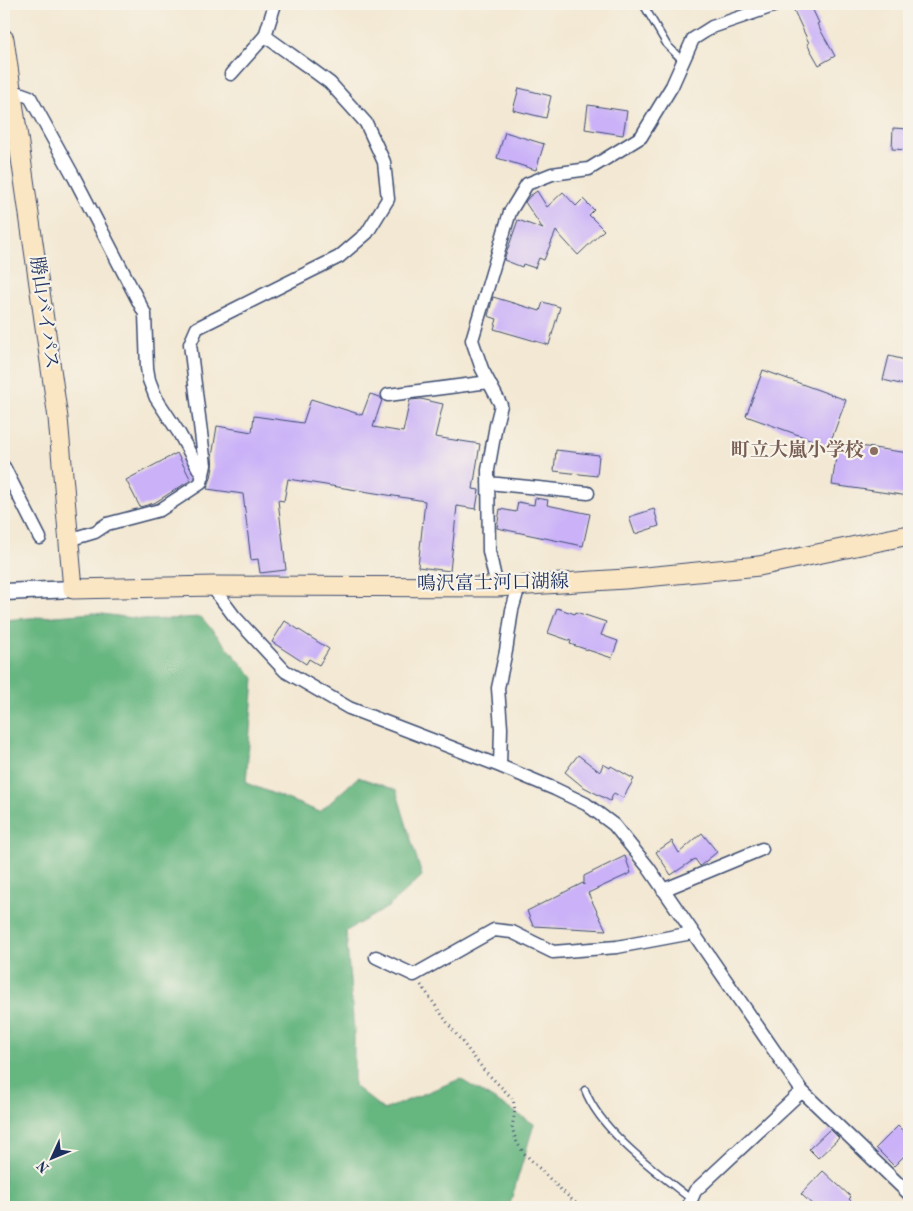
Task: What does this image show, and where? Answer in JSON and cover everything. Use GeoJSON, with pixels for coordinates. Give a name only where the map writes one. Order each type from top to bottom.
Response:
{"type":"FeatureCollection","features":[{"type":"Feature","properties":{"kind":"main road","name":"勝山バイパス"},"geometry":{"type":"LineString","coordinates":[[4,39],[8,91],[58,418],[72,588]]}},
{"type":"Feature","properties":{"kind":"main road","name":"鳴沢富士河口湖線"},"geometry":{"type":"LineString","coordinates":[[72,588],[519,586],[625,579],[758,566],[909,535]]}},
{"type":"Feature","properties":{"kind":"street"},"geometry":{"type":"LineString","coordinates":[[231,74],[264,36],[275,4]]}},
{"type":"Feature","properties":{"kind":"street"},"geometry":{"type":"LineString","coordinates":[[497,587],[489,551],[488,470],[496,425],[502,405],[482,369],[472,340],[510,212],[527,184],[552,174],[589,169],[641,137],[672,86],[693,39],[712,28],[779,4]]}},
{"type":"Feature","properties":{"kind":"street"},"geometry":{"type":"LineString","coordinates":[[68,540],[95,532],[106,524],[160,510],[201,483],[205,465],[190,344],[198,328],[339,257],[366,233],[388,199],[384,162],[366,122],[330,83],[264,36]]}},
{"type":"Feature","properties":{"kind":"street"},"geometry":{"type":"LineString","coordinates":[[8,91],[30,97],[145,314],[149,380],[156,398],[179,432],[202,477]]}},
{"type":"Feature","properties":{"kind":"street"},"geometry":{"type":"LineString","coordinates":[[388,395],[489,382]]}},
{"type":"Feature","properties":{"kind":"street"},"geometry":{"type":"LineString","coordinates":[[4,467],[40,538]]}},
{"type":"Feature","properties":{"kind":"street"},"geometry":{"type":"LineString","coordinates":[[488,483],[588,493]]}},
{"type":"Feature","properties":{"kind":"street"},"geometry":{"type":"LineString","coordinates":[[214,586],[216,592],[234,616],[285,671],[349,708],[555,789],[586,804],[614,825],[648,868],[802,1091],[909,1194]]}},
{"type":"Feature","properties":{"kind":"street"},"geometry":{"type":"LineString","coordinates":[[500,766],[501,728],[498,688],[512,610],[519,586]]}},
{"type":"Feature","properties":{"kind":"street"},"geometry":{"type":"LineString","coordinates":[[4,592],[72,588]]}},
{"type":"Feature","properties":{"kind":"street"},"geometry":{"type":"LineString","coordinates":[[663,890],[762,849]]}},
{"type":"Feature","properties":{"kind":"street"},"geometry":{"type":"LineString","coordinates":[[376,957],[414,975],[494,930],[512,932],[552,952],[617,947],[692,933]]}},
{"type":"Feature","properties":{"kind":"street"},"geometry":{"type":"LineString","coordinates":[[690,1203],[696,1191],[802,1091]]}},
{"type":"Feature","properties":{"kind":"lane"},"geometry":{"type":"LineString","coordinates":[[643,4],[667,45],[683,61]]}},
{"type":"Feature","properties":{"kind":"lane"},"geometry":{"type":"LineString","coordinates":[[585,1090],[606,1126],[690,1203]]}},
{"type":"Feature","properties":{"kind":"path"},"geometry":{"type":"LineString","coordinates":[[414,975],[484,1070],[514,1099],[512,1128],[517,1143],[524,1153],[580,1207]]}},
{"type":"Feature","properties":{"kind":"green space"},"geometry":{"type":"Polygon","coordinates":[[[94,613],[149,620],[201,617],[254,678],[246,783],[320,812],[358,777],[396,790],[422,876],[388,907],[346,931],[354,1031],[354,1086],[384,1110],[460,1079],[534,1124],[509,1207],[4,1207],[4,620],[94,613]]]}},
{"type":"Feature","properties":{"kind":"building"},"geometry":{"type":"Polygon","coordinates":[[[791,4],[810,4],[819,23],[817,24],[835,56],[819,65],[807,44],[809,43],[791,4]]]}},
{"type":"Feature","properties":{"kind":"building"},"geometry":{"type":"Polygon","coordinates":[[[519,88],[551,96],[546,118],[513,110],[519,88]]]}},
{"type":"Feature","properties":{"kind":"building"},"geometry":{"type":"Polygon","coordinates":[[[588,105],[627,111],[623,135],[585,129],[588,105]]]}},
{"type":"Feature","properties":{"kind":"building"},"geometry":{"type":"Polygon","coordinates":[[[893,128],[909,129],[909,150],[892,149],[893,128]]]}},
{"type":"Feature","properties":{"kind":"building"},"geometry":{"type":"Polygon","coordinates":[[[505,132],[544,144],[536,170],[497,158],[505,132]]]}},
{"type":"Feature","properties":{"kind":"building"},"geometry":{"type":"Polygon","coordinates":[[[537,191],[547,207],[563,192],[576,206],[583,199],[594,210],[589,215],[604,230],[578,255],[556,231],[544,260],[539,258],[535,268],[523,264],[522,267],[504,260],[518,220],[543,229],[525,202],[537,191]]]}},
{"type":"Feature","properties":{"kind":"building"},"geometry":{"type":"Polygon","coordinates":[[[493,297],[540,311],[543,302],[560,307],[549,345],[494,329],[497,319],[488,316],[493,297]]]}},
{"type":"Feature","properties":{"kind":"building"},"geometry":{"type":"Polygon","coordinates":[[[889,356],[909,361],[909,386],[883,380],[889,356]]]}},
{"type":"Feature","properties":{"kind":"building"},"geometry":{"type":"Polygon","coordinates":[[[763,370],[846,400],[829,446],[746,416],[763,370]]]}},
{"type":"Feature","properties":{"kind":"building"},"geometry":{"type":"Polygon","coordinates":[[[370,394],[380,397],[382,400],[373,427],[403,432],[410,400],[421,399],[443,404],[435,437],[480,444],[473,489],[479,490],[476,509],[457,506],[450,571],[418,567],[425,501],[288,479],[284,501],[278,500],[286,570],[260,573],[258,559],[251,560],[243,494],[207,489],[213,467],[212,457],[217,426],[252,432],[254,416],[303,423],[311,399],[362,415],[370,394]]]}},
{"type":"Feature","properties":{"kind":"building"},"geometry":{"type":"Polygon","coordinates":[[[838,443],[909,453],[909,496],[832,485],[838,443]]]}},
{"type":"Feature","properties":{"kind":"building"},"geometry":{"type":"Polygon","coordinates":[[[556,450],[599,455],[597,476],[554,471],[556,450]]]}},
{"type":"Feature","properties":{"kind":"building"},"geometry":{"type":"Polygon","coordinates":[[[177,453],[191,480],[154,503],[140,507],[126,480],[177,453]]]}},
{"type":"Feature","properties":{"kind":"building"},"geometry":{"type":"Polygon","coordinates":[[[535,498],[548,500],[547,505],[590,514],[583,546],[497,528],[500,509],[516,512],[518,502],[534,505],[535,498]]]}},
{"type":"Feature","properties":{"kind":"building"},"geometry":{"type":"Polygon","coordinates":[[[654,509],[659,526],[635,534],[629,517],[654,509]]]}},
{"type":"Feature","properties":{"kind":"building"},"geometry":{"type":"Polygon","coordinates":[[[557,608],[606,622],[601,635],[618,641],[612,658],[570,644],[571,641],[548,633],[557,608]]]}},
{"type":"Feature","properties":{"kind":"building"},"geometry":{"type":"Polygon","coordinates":[[[285,621],[329,649],[319,665],[309,659],[306,664],[272,642],[285,621]]]}},
{"type":"Feature","properties":{"kind":"building"},"geometry":{"type":"Polygon","coordinates":[[[578,755],[600,772],[603,764],[610,768],[611,766],[634,779],[623,798],[614,793],[610,801],[582,786],[565,772],[578,755]]]}},
{"type":"Feature","properties":{"kind":"building"},"geometry":{"type":"Polygon","coordinates":[[[702,833],[717,852],[700,866],[695,859],[671,875],[656,852],[672,841],[679,853],[702,833]]]}},
{"type":"Feature","properties":{"kind":"building"},"geometry":{"type":"Polygon","coordinates":[[[625,856],[631,873],[588,893],[606,930],[533,926],[527,911],[583,883],[584,885],[584,876],[625,856]]]}},
{"type":"Feature","properties":{"kind":"building"},"geometry":{"type":"Polygon","coordinates":[[[898,1126],[909,1137],[909,1151],[894,1166],[876,1148],[898,1126]]]}},
{"type":"Feature","properties":{"kind":"building"},"geometry":{"type":"Polygon","coordinates":[[[830,1129],[839,1138],[818,1158],[809,1149],[830,1129]]]}},
{"type":"Feature","properties":{"kind":"building"},"geometry":{"type":"Polygon","coordinates":[[[823,1171],[851,1197],[849,1199],[857,1207],[815,1207],[801,1194],[823,1171]]]}},
{"type":"Feature","properties":{"kind":"place","name":"町立大嵐小学校"},"geometry":{"type":"Point","coordinates":[874,451]}}]}
